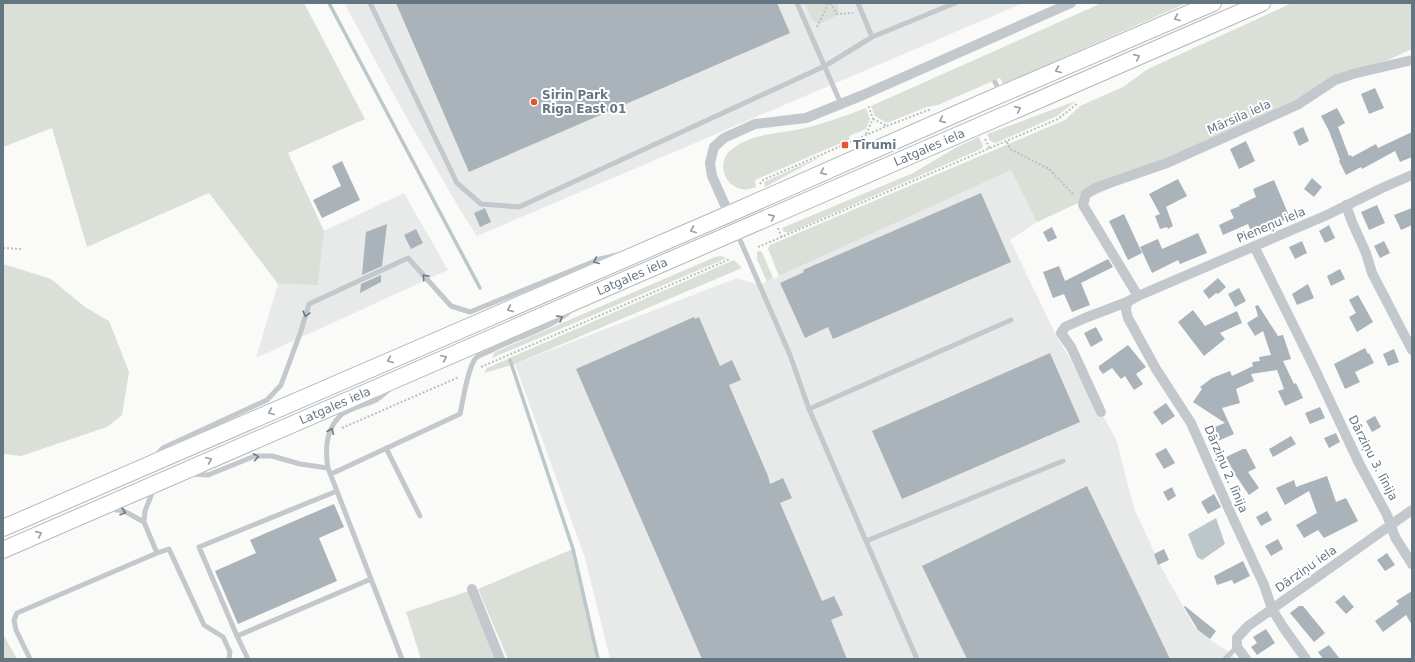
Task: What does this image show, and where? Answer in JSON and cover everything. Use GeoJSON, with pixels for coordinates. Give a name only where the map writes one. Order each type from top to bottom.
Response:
{"type":"FeatureCollection","features":[{"type":"Feature","properties":{"kind":"highway","name":"Latgales iela"},"geometry":{"type":"LineString","coordinates":[[3,528],[729,214],[998,88],[1213,3]]}},
{"type":"Feature","properties":{"kind":"highway","name":"Latgales iela"},"geometry":{"type":"LineString","coordinates":[[3,550],[1262,3]]}},
{"type":"Feature","properties":{"kind":"highway"},"geometry":{"type":"LineString","coordinates":[[729,214],[736,232]]}},
{"type":"Feature","properties":{"kind":"street"},"geometry":{"type":"LineString","coordinates":[[729,214],[712,176],[710,163],[714,147],[724,138],[755,124],[806,118],[863,95],[1070,3]]}},
{"type":"Feature","properties":{"kind":"street","name":"Mārsila iela"},"geometry":{"type":"LineString","coordinates":[[1083,205],[1086,194],[1095,188],[1167,164],[1297,105],[1335,80],[1353,74],[1412,60]]}},
{"type":"Feature","properties":{"kind":"street","name":"Pieneņu iela"},"geometry":{"type":"LineString","coordinates":[[1138,296],[1327,215],[1412,175]]}},
{"type":"Feature","properties":{"kind":"street"},"geometry":{"type":"LineString","coordinates":[[1083,205],[1138,296],[1127,302],[1072,324],[1065,328],[1062,333],[1071,347],[1102,412]]}},
{"type":"Feature","properties":{"kind":"street"},"geometry":{"type":"LineString","coordinates":[[1346,205],[1366,253],[1372,273],[1412,350]]}},
{"type":"Feature","properties":{"kind":"street","name":"Dārziņu 3. līnija"},"geometry":{"type":"LineString","coordinates":[[1254,246],[1312,363],[1359,463],[1387,515],[1395,537],[1412,564]]}},
{"type":"Feature","properties":{"kind":"street","name":"Dārziņu 2. līnija"},"geometry":{"type":"LineString","coordinates":[[1127,302],[1126,310],[1135,331],[1156,369],[1191,422],[1264,586],[1272,608],[1283,627],[1306,659]]}},
{"type":"Feature","properties":{"kind":"street","name":"Dārziņu iela"},"geometry":{"type":"LineString","coordinates":[[1237,647],[1237,638],[1248,626],[1412,510]]}},
{"type":"Feature","properties":{"kind":"street"},"geometry":{"type":"LineString","coordinates":[[472,589],[500,659]]}},
{"type":"Feature","properties":{"kind":"street"},"geometry":{"type":"LineString","coordinates":[[1237,647],[1246,659]]}},
{"type":"Feature","properties":{"kind":"lane"},"geometry":{"type":"LineString","coordinates":[[370,3],[457,183],[481,204],[519,207],[825,66],[872,37],[955,3]]}},
{"type":"Feature","properties":{"kind":"lane"},"geometry":{"type":"LineString","coordinates":[[797,3],[841,104]]}},
{"type":"Feature","properties":{"kind":"lane"},"geometry":{"type":"LineString","coordinates":[[858,3],[872,37]]}},
{"type":"Feature","properties":{"kind":"lane"},"geometry":{"type":"LineString","coordinates":[[736,232],[790,355],[808,409],[917,659]]}},
{"type":"Feature","properties":{"kind":"lane","name":"Latgales iela"},"geometry":{"type":"LineString","coordinates":[[144,467],[163,448],[267,400],[281,385],[301,332],[309,304],[408,258],[451,306],[470,312],[600,259],[618,254],[634,255]]}},
{"type":"Feature","properties":{"kind":"lane"},"geometry":{"type":"LineString","coordinates":[[179,473],[208,475],[255,456],[272,456],[329,471],[386,448],[460,414],[469,373],[476,359],[551,324],[569,313],[580,299]]}},
{"type":"Feature","properties":{"kind":"lane"},"geometry":{"type":"LineString","coordinates":[[808,409],[1011,320]]}},
{"type":"Feature","properties":{"kind":"lane"},"geometry":{"type":"LineString","coordinates":[[402,659],[329,471],[326,455],[327,443],[331,428],[340,415],[378,399],[406,374]]}},
{"type":"Feature","properties":{"kind":"lane"},"geometry":{"type":"LineString","coordinates":[[386,448],[420,516]]}},
{"type":"Feature","properties":{"kind":"lane"},"geometry":{"type":"LineString","coordinates":[[866,541],[1063,461]]}},
{"type":"Feature","properties":{"kind":"lane"},"geometry":{"type":"LineString","coordinates":[[156,483],[145,511],[144,522],[157,553]]}},
{"type":"Feature","properties":{"kind":"lane"},"geometry":{"type":"LineString","coordinates":[[248,659],[199,547],[337,491]]}},
{"type":"Feature","properties":{"kind":"lane"},"geometry":{"type":"LineString","coordinates":[[101,507],[124,511],[144,522]]}},
{"type":"Feature","properties":{"kind":"lane"},"geometry":{"type":"LineString","coordinates":[[30,659],[16,630],[14,620],[17,613],[169,549],[204,625],[223,637],[230,652],[229,659]]}},
{"type":"Feature","properties":{"kind":"lane"},"geometry":{"type":"LineString","coordinates":[[237,636],[371,579]]}},
{"type":"Feature","properties":{"kind":"lane"},"geometry":{"type":"LineString","coordinates":[[1225,659],[1237,647]]}},
{"type":"Feature","properties":{"kind":"path"},"geometry":{"type":"LineString","coordinates":[[812,38],[827,3]]}},
{"type":"Feature","properties":{"kind":"path"},"geometry":{"type":"LineString","coordinates":[[830,3],[837,14],[862,13]]}},
{"type":"Feature","properties":{"kind":"path"},"geometry":{"type":"LineString","coordinates":[[863,95],[873,119],[887,126]]}},
{"type":"Feature","properties":{"kind":"path"},"geometry":{"type":"LineString","coordinates":[[758,248],[1058,119],[1078,103]]}},
{"type":"Feature","properties":{"kind":"path"},"geometry":{"type":"LineString","coordinates":[[761,187],[760,184],[763,180],[887,126],[933,108]]}},
{"type":"Feature","properties":{"kind":"path"},"geometry":{"type":"LineString","coordinates":[[865,136],[873,119]]}},
{"type":"Feature","properties":{"kind":"path"},"geometry":{"type":"LineString","coordinates":[[983,134],[990,149]]}},
{"type":"Feature","properties":{"kind":"path"},"geometry":{"type":"LineString","coordinates":[[1007,142],[1010,149],[1049,169],[1083,205]]}},
{"type":"Feature","properties":{"kind":"path"},"geometry":{"type":"LineString","coordinates":[[778,228],[782,238]]}},
{"type":"Feature","properties":{"kind":"path"},"geometry":{"type":"LineString","coordinates":[[3,248],[22,249]]}},
{"type":"Feature","properties":{"kind":"path"},"geometry":{"type":"LineString","coordinates":[[489,363],[730,259]]}},
{"type":"Feature","properties":{"kind":"path"},"geometry":{"type":"LineString","coordinates":[[330,433],[452,379]]}},
{"type":"Feature","properties":{"kind":"shaded area"},"geometry":{"type":"Polygon","coordinates":[[[3,3],[304,3],[365,119],[288,153],[324,231],[318,285],[278,284],[209,193],[87,247],[52,128],[3,147],[3,3]]]}},
{"type":"Feature","properties":{"kind":"shaded area"},"geometry":{"type":"Polygon","coordinates":[[[344,3],[1023,3],[477,236],[404,113],[344,3]]]}},
{"type":"Feature","properties":{"kind":"shaded area"},"geometry":{"type":"Polygon","coordinates":[[[805,3],[837,3],[839,12],[836,16],[818,23],[815,22],[810,16],[805,3]]]}},
{"type":"Feature","properties":{"kind":"shaded area"},"geometry":{"type":"Polygon","coordinates":[[[1102,3],[1187,3],[1003,84],[1000,78],[938,105],[927,107],[887,123],[875,116],[871,106],[1102,3]]]}},
{"type":"Feature","properties":{"kind":"shaded area"},"geometry":{"type":"Polygon","coordinates":[[[1292,3],[1412,3],[1412,49],[1037,222],[1011,170],[779,276],[768,248],[770,245],[1065,120],[1080,106],[1123,87],[1148,69],[1292,3]]]}},
{"type":"Feature","properties":{"kind":"shaded area"},"geometry":{"type":"Polygon","coordinates":[[[1076,101],[1057,116],[996,143],[990,141],[987,134],[1076,101]]]}},
{"type":"Feature","properties":{"kind":"shaded area"},"geometry":{"type":"Polygon","coordinates":[[[866,108],[870,119],[866,129],[849,136],[850,139],[755,180],[756,187],[746,189],[738,188],[731,184],[726,178],[724,163],[726,155],[732,149],[748,140],[765,135],[817,125],[866,108]]]}},
{"type":"Feature","properties":{"kind":"shaded area"},"geometry":{"type":"Polygon","coordinates":[[[979,137],[983,146],[981,149],[788,233],[783,231],[782,228],[913,173],[957,147],[979,137]]]}},
{"type":"Feature","properties":{"kind":"shaded area"},"geometry":{"type":"Polygon","coordinates":[[[826,154],[765,187],[764,182],[826,154]]]}},
{"type":"Feature","properties":{"kind":"shaded area"},"geometry":{"type":"Polygon","coordinates":[[[1011,169],[1037,222],[1010,240],[1055,333],[1116,439],[1134,508],[1162,569],[1194,626],[1213,642],[1231,653],[1236,659],[610,659],[585,558],[515,364],[737,278],[760,285],[1011,169]]]}},
{"type":"Feature","properties":{"kind":"shaded area"},"geometry":{"type":"Polygon","coordinates":[[[404,193],[448,270],[256,358],[278,284],[318,285],[324,231],[404,193]]]}},
{"type":"Feature","properties":{"kind":"shaded area"},"geometry":{"type":"Polygon","coordinates":[[[757,252],[762,252],[773,278],[767,282],[757,259],[757,252]]]}},
{"type":"Feature","properties":{"kind":"shaded area"},"geometry":{"type":"Polygon","coordinates":[[[721,256],[727,258],[492,358],[495,352],[715,257],[721,256]]]}},
{"type":"Feature","properties":{"kind":"shaded area"},"geometry":{"type":"Polygon","coordinates":[[[734,260],[742,268],[515,364],[484,373],[487,368],[734,260]]]}},
{"type":"Feature","properties":{"kind":"shaded area"},"geometry":{"type":"Polygon","coordinates":[[[3,264],[51,279],[85,307],[109,321],[129,372],[122,415],[107,427],[21,456],[3,454],[3,264]]]}},
{"type":"Feature","properties":{"kind":"shaded area"},"geometry":{"type":"Polygon","coordinates":[[[1216,518],[1225,544],[1202,560],[1197,557],[1188,534],[1216,518]]]}},
{"type":"Feature","properties":{"kind":"shaded area"},"geometry":{"type":"Polygon","coordinates":[[[573,549],[598,659],[508,659],[478,589],[573,549]]]}},
{"type":"Feature","properties":{"kind":"shaded area"},"geometry":{"type":"Polygon","coordinates":[[[469,591],[495,659],[421,659],[406,612],[469,591]]]}},
{"type":"Feature","properties":{"kind":"shaded area"},"geometry":{"type":"Polygon","coordinates":[[[3,634],[16,657],[16,659],[3,659],[3,634]]]}},
{"type":"Feature","properties":{"kind":"building","name":"Sirin Park Riga East 01"},"geometry":{"type":"Polygon","coordinates":[[[396,3],[777,3],[790,33],[469,172],[396,3]]]}},
{"type":"Feature","properties":{"kind":"building"},"geometry":{"type":"Polygon","coordinates":[[[1375,88],[1384,108],[1369,114],[1361,94],[1375,88]]]}},
{"type":"Feature","properties":{"kind":"building"},"geometry":{"type":"Polygon","coordinates":[[[1337,108],[1345,123],[1338,127],[1349,156],[1351,155],[1352,157],[1376,144],[1378,148],[1412,132],[1412,157],[1400,162],[1395,151],[1362,169],[1361,167],[1346,175],[1339,161],[1340,160],[1329,131],[1321,116],[1337,108]]]}},
{"type":"Feature","properties":{"kind":"building"},"geometry":{"type":"Polygon","coordinates":[[[1303,127],[1309,141],[1299,146],[1293,132],[1303,127]]]}},
{"type":"Feature","properties":{"kind":"building"},"geometry":{"type":"Polygon","coordinates":[[[1246,141],[1255,161],[1239,169],[1230,149],[1246,141]]]}},
{"type":"Feature","properties":{"kind":"building"},"geometry":{"type":"Polygon","coordinates":[[[342,161],[360,200],[322,218],[313,200],[341,186],[332,166],[342,161]]]}},
{"type":"Feature","properties":{"kind":"building"},"geometry":{"type":"Polygon","coordinates":[[[1312,178],[1322,187],[1314,197],[1304,189],[1312,178]]]}},
{"type":"Feature","properties":{"kind":"building"},"geometry":{"type":"Polygon","coordinates":[[[1178,179],[1187,196],[1166,207],[1173,226],[1168,229],[1167,227],[1160,229],[1155,216],[1160,214],[1149,194],[1178,179]]]}},
{"type":"Feature","properties":{"kind":"building"},"geometry":{"type":"Polygon","coordinates":[[[1274,180],[1290,218],[1252,234],[1248,224],[1223,235],[1219,225],[1234,218],[1230,210],[1256,197],[1253,189],[1274,180]]]}},
{"type":"Feature","properties":{"kind":"building"},"geometry":{"type":"Polygon","coordinates":[[[981,193],[1011,262],[833,339],[828,327],[805,338],[780,283],[804,272],[803,270],[981,193]]]}},
{"type":"Feature","properties":{"kind":"building"},"geometry":{"type":"Polygon","coordinates":[[[1377,205],[1385,223],[1369,230],[1361,212],[1377,205]]]}},
{"type":"Feature","properties":{"kind":"building"},"geometry":{"type":"Polygon","coordinates":[[[485,208],[491,222],[480,227],[474,213],[485,208]]]}},
{"type":"Feature","properties":{"kind":"building"},"geometry":{"type":"Polygon","coordinates":[[[1412,208],[1412,225],[1401,230],[1394,215],[1412,208]]]}},
{"type":"Feature","properties":{"kind":"building"},"geometry":{"type":"Polygon","coordinates":[[[1124,214],[1142,253],[1128,260],[1109,221],[1124,214]]]}},
{"type":"Feature","properties":{"kind":"building"},"geometry":{"type":"Polygon","coordinates":[[[387,224],[382,266],[362,275],[366,232],[387,224]]]}},
{"type":"Feature","properties":{"kind":"building"},"geometry":{"type":"Polygon","coordinates":[[[1329,225],[1335,238],[1325,243],[1319,231],[1329,225]]]}},
{"type":"Feature","properties":{"kind":"building"},"geometry":{"type":"Polygon","coordinates":[[[1052,227],[1057,238],[1048,242],[1043,232],[1052,227]]]}},
{"type":"Feature","properties":{"kind":"building"},"geometry":{"type":"Polygon","coordinates":[[[416,229],[423,243],[411,249],[404,235],[416,229]]]}},
{"type":"Feature","properties":{"kind":"building"},"geometry":{"type":"Polygon","coordinates":[[[1198,233],[1207,253],[1180,264],[1178,260],[1152,273],[1140,247],[1158,239],[1162,249],[1198,233]]]}},
{"type":"Feature","properties":{"kind":"building"},"geometry":{"type":"Polygon","coordinates":[[[1302,241],[1307,253],[1295,259],[1289,247],[1302,241]]]}},
{"type":"Feature","properties":{"kind":"building"},"geometry":{"type":"Polygon","coordinates":[[[1384,241],[1390,253],[1380,258],[1374,246],[1384,241]]]}},
{"type":"Feature","properties":{"kind":"building"},"geometry":{"type":"Polygon","coordinates":[[[1108,259],[1113,267],[1081,283],[1090,305],[1072,312],[1064,294],[1053,298],[1043,272],[1059,266],[1065,281],[1108,259]]]}},
{"type":"Feature","properties":{"kind":"building"},"geometry":{"type":"Polygon","coordinates":[[[1340,269],[1345,279],[1331,286],[1327,276],[1340,269]]]}},
{"type":"Feature","properties":{"kind":"building"},"geometry":{"type":"Polygon","coordinates":[[[381,275],[381,282],[360,293],[361,284],[381,275]]]}},
{"type":"Feature","properties":{"kind":"building"},"geometry":{"type":"Polygon","coordinates":[[[1218,278],[1226,287],[1209,299],[1203,291],[1218,278]]]}},
{"type":"Feature","properties":{"kind":"building"},"geometry":{"type":"Polygon","coordinates":[[[1308,284],[1314,298],[1297,305],[1292,294],[1308,284]]]}},
{"type":"Feature","properties":{"kind":"building"},"geometry":{"type":"Polygon","coordinates":[[[1239,288],[1246,301],[1235,307],[1228,294],[1239,288]]]}},
{"type":"Feature","properties":{"kind":"building"},"geometry":{"type":"Polygon","coordinates":[[[1358,295],[1373,322],[1357,332],[1349,317],[1356,313],[1349,300],[1358,295]]]}},
{"type":"Feature","properties":{"kind":"building"},"geometry":{"type":"Polygon","coordinates":[[[1258,305],[1278,336],[1283,335],[1291,359],[1283,361],[1294,384],[1296,383],[1303,398],[1285,406],[1278,391],[1284,389],[1277,370],[1251,374],[1254,381],[1236,389],[1240,403],[1222,408],[1234,434],[1218,441],[1212,428],[1225,423],[1193,402],[1202,389],[1200,387],[1212,378],[1230,371],[1232,376],[1253,366],[1252,362],[1260,361],[1259,357],[1271,355],[1263,331],[1255,336],[1247,323],[1258,316],[1255,306],[1258,305]]]}},
{"type":"Feature","properties":{"kind":"building"},"geometry":{"type":"Polygon","coordinates":[[[1193,310],[1205,326],[1237,311],[1242,323],[1220,333],[1225,339],[1204,356],[1178,322],[1193,310]]]}},
{"type":"Feature","properties":{"kind":"building"},"geometry":{"type":"Polygon","coordinates":[[[694,317],[695,319],[699,317],[720,366],[732,360],[741,380],[729,385],[768,476],[770,484],[783,478],[792,498],[780,503],[822,601],[834,596],[843,615],[831,620],[847,659],[702,659],[576,369],[694,317]]]}},
{"type":"Feature","properties":{"kind":"building"},"geometry":{"type":"Polygon","coordinates":[[[1096,327],[1103,340],[1091,347],[1084,333],[1096,327]]]}},
{"type":"Feature","properties":{"kind":"building"},"geometry":{"type":"Polygon","coordinates":[[[1128,345],[1146,367],[1136,374],[1143,384],[1134,390],[1125,376],[1121,379],[1112,368],[1103,374],[1099,369],[1099,366],[1128,345]]]}},
{"type":"Feature","properties":{"kind":"building"},"geometry":{"type":"Polygon","coordinates":[[[1365,348],[1374,363],[1355,372],[1360,382],[1345,389],[1334,364],[1365,348]]]}},
{"type":"Feature","properties":{"kind":"building"},"geometry":{"type":"Polygon","coordinates":[[[1394,349],[1399,362],[1388,366],[1383,354],[1394,349]]]}},
{"type":"Feature","properties":{"kind":"building"},"geometry":{"type":"Polygon","coordinates":[[[1050,353],[1080,422],[902,499],[872,431],[1050,353]]]}},
{"type":"Feature","properties":{"kind":"building"},"geometry":{"type":"Polygon","coordinates":[[[1166,403],[1175,416],[1162,425],[1153,412],[1166,403]]]}},
{"type":"Feature","properties":{"kind":"building"},"geometry":{"type":"Polygon","coordinates":[[[1320,407],[1325,418],[1310,424],[1305,413],[1320,407]]]}},
{"type":"Feature","properties":{"kind":"building"},"geometry":{"type":"Polygon","coordinates":[[[1375,416],[1381,427],[1372,432],[1366,421],[1375,416]]]}},
{"type":"Feature","properties":{"kind":"building"},"geometry":{"type":"Polygon","coordinates":[[[1336,433],[1340,442],[1329,448],[1324,438],[1336,433]]]}},
{"type":"Feature","properties":{"kind":"building"},"geometry":{"type":"Polygon","coordinates":[[[1291,436],[1296,444],[1273,457],[1269,449],[1291,436]]]}},
{"type":"Feature","properties":{"kind":"building"},"geometry":{"type":"Polygon","coordinates":[[[1166,448],[1175,463],[1164,469],[1155,454],[1166,448]]]}},
{"type":"Feature","properties":{"kind":"building"},"geometry":{"type":"Polygon","coordinates":[[[1246,449],[1256,468],[1248,472],[1259,488],[1249,495],[1236,476],[1226,457],[1246,449]]]}},
{"type":"Feature","properties":{"kind":"building"},"geometry":{"type":"Polygon","coordinates":[[[1327,476],[1336,502],[1346,498],[1358,521],[1324,538],[1318,530],[1304,538],[1296,525],[1317,513],[1309,491],[1285,505],[1276,488],[1294,480],[1296,487],[1327,476]]]}},
{"type":"Feature","properties":{"kind":"building"},"geometry":{"type":"Polygon","coordinates":[[[1087,486],[1170,659],[967,659],[922,566],[1087,486]]]}},
{"type":"Feature","properties":{"kind":"building"},"geometry":{"type":"Polygon","coordinates":[[[1172,487],[1176,496],[1168,501],[1163,492],[1172,487]]]}},
{"type":"Feature","properties":{"kind":"building"},"geometry":{"type":"Polygon","coordinates":[[[1214,494],[1221,507],[1208,514],[1201,502],[1214,494]]]}},
{"type":"Feature","properties":{"kind":"building"},"geometry":{"type":"Polygon","coordinates":[[[334,504],[344,527],[319,538],[337,581],[238,624],[215,571],[256,553],[250,540],[334,504]]]}},
{"type":"Feature","properties":{"kind":"building"},"geometry":{"type":"Polygon","coordinates":[[[1267,511],[1272,520],[1261,526],[1256,517],[1267,511]]]}},
{"type":"Feature","properties":{"kind":"building"},"geometry":{"type":"Polygon","coordinates":[[[1278,539],[1283,549],[1271,556],[1265,546],[1278,539]]]}},
{"type":"Feature","properties":{"kind":"building"},"geometry":{"type":"Polygon","coordinates":[[[1164,549],[1169,560],[1158,565],[1154,554],[1164,549]]]}},
{"type":"Feature","properties":{"kind":"building"},"geometry":{"type":"Polygon","coordinates":[[[1387,553],[1395,565],[1385,571],[1377,560],[1387,553]]]}},
{"type":"Feature","properties":{"kind":"building"},"geometry":{"type":"Polygon","coordinates":[[[1243,561],[1250,576],[1234,584],[1232,580],[1217,585],[1214,576],[1243,561]]]}},
{"type":"Feature","properties":{"kind":"building"},"geometry":{"type":"Polygon","coordinates":[[[1412,591],[1412,625],[1406,615],[1383,632],[1375,621],[1399,604],[1396,601],[1412,591]]]}},
{"type":"Feature","properties":{"kind":"building"},"geometry":{"type":"Polygon","coordinates":[[[1344,595],[1354,607],[1346,614],[1335,602],[1344,595]]]}},
{"type":"Feature","properties":{"kind":"building"},"geometry":{"type":"Polygon","coordinates":[[[1185,606],[1216,631],[1210,639],[1198,630],[1184,607],[1185,606]]]}},
{"type":"Feature","properties":{"kind":"building"},"geometry":{"type":"Polygon","coordinates":[[[1299,606],[1303,606],[1325,633],[1314,642],[1290,613],[1299,606]]]}},
{"type":"Feature","properties":{"kind":"building"},"geometry":{"type":"Polygon","coordinates":[[[1266,629],[1275,643],[1257,655],[1251,647],[1257,643],[1253,637],[1266,629]]]}},
{"type":"Feature","properties":{"kind":"building"},"geometry":{"type":"Polygon","coordinates":[[[1329,645],[1340,659],[1323,659],[1318,652],[1329,645]]]}},
{"type":"Feature","properties":{"kind":"waterway"},"geometry":{"type":"LineString","coordinates":[[329,3],[480,288]]}},
{"type":"Feature","properties":{"kind":"waterway"},"geometry":{"type":"LineString","coordinates":[[510,360],[573,549],[598,659]]}},
{"type":"Feature","properties":{"kind":"place","name":"Sirin Park Riga East 01"},"geometry":{"type":"Point","coordinates":[534,102]}},
{"type":"Feature","properties":{"kind":"place","name":"Tīrumi"},"geometry":{"type":"Point","coordinates":[845,145]}}]}
